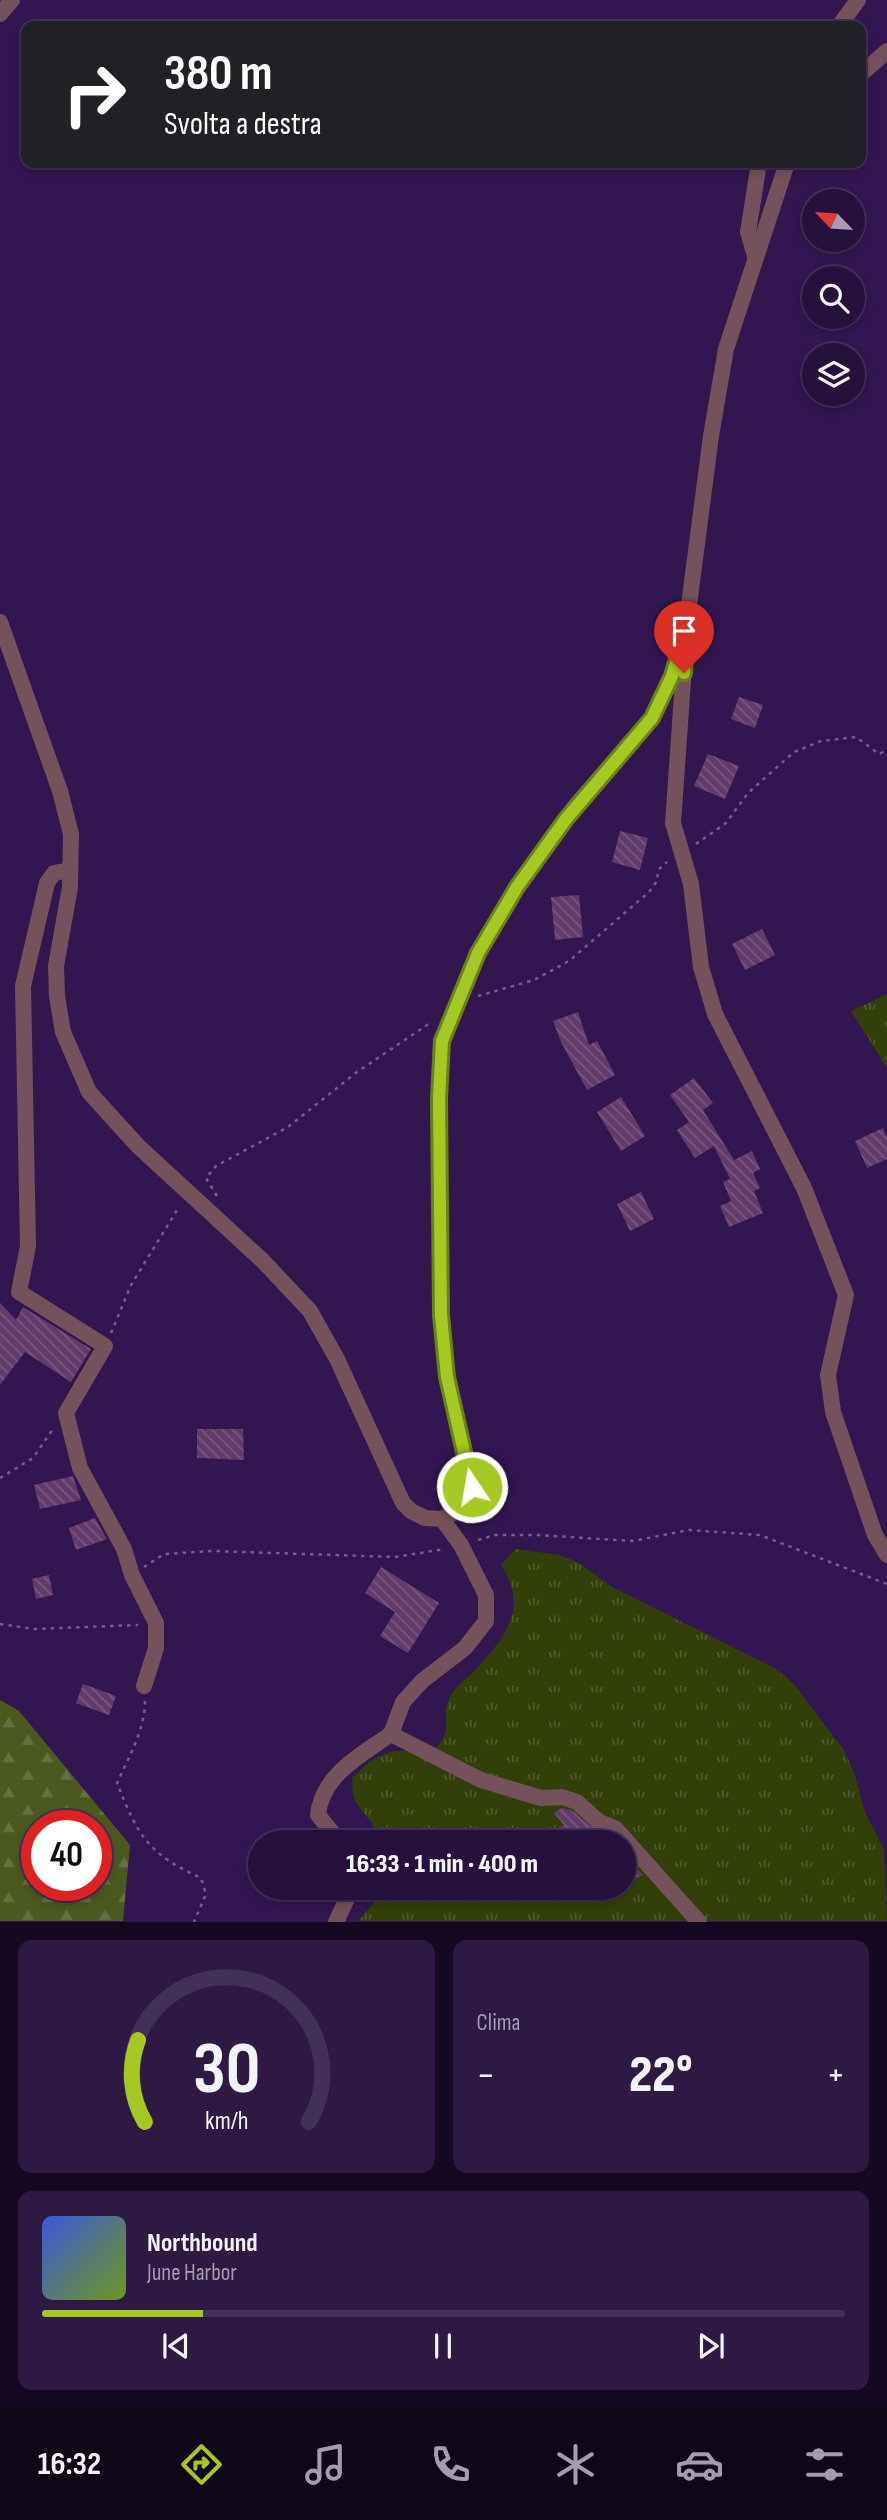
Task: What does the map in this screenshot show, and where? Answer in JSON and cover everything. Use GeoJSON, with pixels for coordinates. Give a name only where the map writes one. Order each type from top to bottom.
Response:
{"type":"FeatureCollection","features":[{"type":"Feature","properties":{"kind":"street"},"geometry":{"type":"LineString","coordinates":[[0,15],[12,0]]}},
{"type":"Feature","properties":{"kind":"street"},"geometry":{"type":"LineString","coordinates":[[843,21],[858,0]]}},
{"type":"Feature","properties":{"kind":"street"},"geometry":{"type":"LineString","coordinates":[[866,70],[887,51]]}},
{"type":"Feature","properties":{"kind":"street"},"geometry":{"type":"LineString","coordinates":[[755,257],[748,232],[758,168]]}},
{"type":"Feature","properties":{"kind":"street"},"geometry":{"type":"LineString","coordinates":[[785,168],[726,349],[711,436],[686,628],[673,823],[691,884],[701,967],[715,1014],[804,1188],[846,1295],[828,1375],[833,1412],[875,1535],[887,1555]]}},
{"type":"Feature","properties":{"kind":"street"},"geometry":{"type":"LineString","coordinates":[[0,622],[71,834],[70,870],[56,966],[62,1032],[89,1092],[138,1146],[190,1192],[310,1311],[337,1359],[403,1503],[425,1518],[442,1519],[460,1510],[472,1487],[447,1377],[441,1315],[442,1041],[478,953],[517,887],[562,823],[652,718],[672,676],[686,628]]}},
{"type":"Feature","properties":{"kind":"street"},"geometry":{"type":"LineString","coordinates":[[70,870],[54,873],[47,883],[23,986],[29,1246],[19,1292],[105,1346],[66,1413],[80,1468],[124,1549],[132,1575],[156,1623],[156,1648],[144,1686]]}},
{"type":"Feature","properties":{"kind":"street"},"geometry":{"type":"LineString","coordinates":[[330,1830],[318,1815],[319,1802],[332,1779],[391,1734],[403,1702],[422,1681],[465,1648],[486,1621],[486,1595],[461,1545],[442,1519]]}},
{"type":"Feature","properties":{"kind":"street"},"geometry":{"type":"LineString","coordinates":[[391,1734],[481,1780],[541,1798],[562,1797],[577,1802],[599,1822],[616,1829],[699,1922]]}},
{"type":"Feature","properties":{"kind":"street"},"geometry":{"type":"LineString","coordinates":[[336,1922],[346,1900]]}},
{"type":"Feature","properties":{"kind":"path"},"geometry":{"type":"LineString","coordinates":[[215,1216],[223,1208],[206,1178],[216,1166],[288,1127],[357,1072],[456,1002],[534,980],[569,961],[649,892],[657,881],[658,870],[726,823],[748,793],[794,752],[821,741],[856,737],[879,754],[887,750]]}},
{"type":"Feature","properties":{"kind":"path"},"geometry":{"type":"LineString","coordinates":[[105,1346],[131,1285],[162,1231],[190,1192]]}},
{"type":"Feature","properties":{"kind":"path"},"geometry":{"type":"LineString","coordinates":[[0,1478],[33,1458],[66,1413]]}},
{"type":"Feature","properties":{"kind":"path"},"geometry":{"type":"LineString","coordinates":[[132,1575],[164,1554],[273,1552],[395,1557],[461,1545],[495,1535],[633,1541],[689,1530],[760,1535],[887,1584]]}},
{"type":"Feature","properties":{"kind":"path"},"geometry":{"type":"LineString","coordinates":[[0,1624],[34,1629],[156,1623]]}},
{"type":"Feature","properties":{"kind":"path"},"geometry":{"type":"LineString","coordinates":[[144,1686],[145,1711],[117,1783],[131,1819],[149,1847],[173,1865],[201,1878],[206,1894],[194,1922]]}},
{"type":"Feature","properties":{"kind":"green space"},"geometry":{"type":"Polygon","coordinates":[[[887,994],[887,1068],[851,1011],[887,994]]]}},
{"type":"Feature","properties":{"kind":"green space"},"geometry":{"type":"Polygon","coordinates":[[[516,1549],[560,1555],[579,1563],[614,1588],[776,1669],[793,1683],[844,1750],[854,1772],[865,1813],[884,1849],[887,1921],[358,1921],[376,1900],[636,1900],[636,1830],[375,1830],[354,1799],[352,1778],[372,1761],[397,1751],[433,1752],[443,1739],[448,1702],[452,1694],[494,1648],[509,1624],[513,1596],[501,1565],[516,1549]]]}},
{"type":"Feature","properties":{"kind":"green space"},"geometry":{"type":"Polygon","coordinates":[[[0,1700],[19,1711],[101,1810],[21,1810],[21,1901],[112,1901],[112,1823],[130,1845],[123,1921],[0,1921],[0,1700]]]}},
{"type":"Feature","properties":{"kind":"building"},"geometry":{"type":"Polygon","coordinates":[[[739,697],[763,705],[755,728],[731,719],[739,697]]]}},
{"type":"Feature","properties":{"kind":"building"},"geometry":{"type":"Polygon","coordinates":[[[708,754],[739,766],[725,799],[694,786],[708,754]]]}},
{"type":"Feature","properties":{"kind":"building"},"geometry":{"type":"Polygon","coordinates":[[[620,831],[648,838],[640,870],[612,862],[620,831]]]}},
{"type":"Feature","properties":{"kind":"building"},"geometry":{"type":"Polygon","coordinates":[[[579,895],[583,937],[555,940],[551,897],[579,895]]]}},
{"type":"Feature","properties":{"kind":"building"},"geometry":{"type":"Polygon","coordinates":[[[762,929],[775,955],[745,970],[732,944],[762,929]]]}},
{"type":"Feature","properties":{"kind":"building"},"geometry":{"type":"Polygon","coordinates":[[[578,1012],[589,1045],[597,1041],[615,1075],[587,1090],[561,1042],[553,1021],[578,1012]]]}},
{"type":"Feature","properties":{"kind":"building"},"geometry":{"type":"Polygon","coordinates":[[[694,1078],[713,1103],[703,1110],[734,1160],[752,1151],[760,1169],[753,1173],[760,1188],[754,1191],[763,1213],[729,1227],[720,1206],[731,1201],[723,1182],[730,1179],[714,1146],[695,1158],[677,1130],[689,1122],[670,1095],[694,1078]]]}},
{"type":"Feature","properties":{"kind":"building"},"geometry":{"type":"Polygon","coordinates":[[[621,1097],[645,1136],[621,1151],[597,1112],[621,1097]]]}},
{"type":"Feature","properties":{"kind":"building"},"geometry":{"type":"Polygon","coordinates":[[[883,1128],[887,1138],[887,1159],[867,1168],[855,1141],[883,1128]]]}},
{"type":"Feature","properties":{"kind":"building"},"geometry":{"type":"Polygon","coordinates":[[[641,1192],[654,1219],[630,1231],[617,1204],[641,1192]]]}},
{"type":"Feature","properties":{"kind":"building"},"geometry":{"type":"Polygon","coordinates":[[[0,1303],[16,1320],[23,1307],[91,1349],[71,1382],[25,1352],[0,1385],[0,1303]]]}},
{"type":"Feature","properties":{"kind":"building"},"geometry":{"type":"Polygon","coordinates":[[[197,1429],[243,1429],[244,1460],[197,1458],[197,1429]]]}},
{"type":"Feature","properties":{"kind":"building"},"geometry":{"type":"Polygon","coordinates":[[[73,1476],[81,1500],[40,1509],[34,1485],[73,1476]]]}},
{"type":"Feature","properties":{"kind":"building"},"geometry":{"type":"Polygon","coordinates":[[[95,1518],[107,1539],[76,1550],[69,1528],[95,1518]]]}},
{"type":"Feature","properties":{"kind":"building"},"geometry":{"type":"Polygon","coordinates":[[[381,1567],[439,1603],[408,1653],[380,1636],[395,1612],[365,1593],[381,1567]]]}},
{"type":"Feature","properties":{"kind":"building"},"geometry":{"type":"Polygon","coordinates":[[[49,1575],[53,1595],[36,1599],[32,1579],[49,1575]]]}},
{"type":"Feature","properties":{"kind":"building"},"geometry":{"type":"Polygon","coordinates":[[[83,1684],[116,1696],[109,1715],[76,1703],[83,1684]]]}},
{"type":"Feature","properties":{"kind":"building"},"geometry":{"type":"Polygon","coordinates":[[[562,1808],[572,1811],[596,1830],[555,1830],[564,1825],[554,1813],[562,1808]]]}},
{"type":"Feature","properties":{"kind":"building"},"geometry":{"type":"Polygon","coordinates":[[[636,1867],[643,1875],[636,1878],[636,1867]]]}},
{"type":"Feature","properties":{"kind":"route"},"geometry":{"type":"LineString","coordinates":[[472,1487],[447,1377],[441,1315],[439,1098],[442,1041],[446,1025],[478,953],[517,887],[576,805],[652,718],[672,676],[686,628],[684,673]]}}]}
